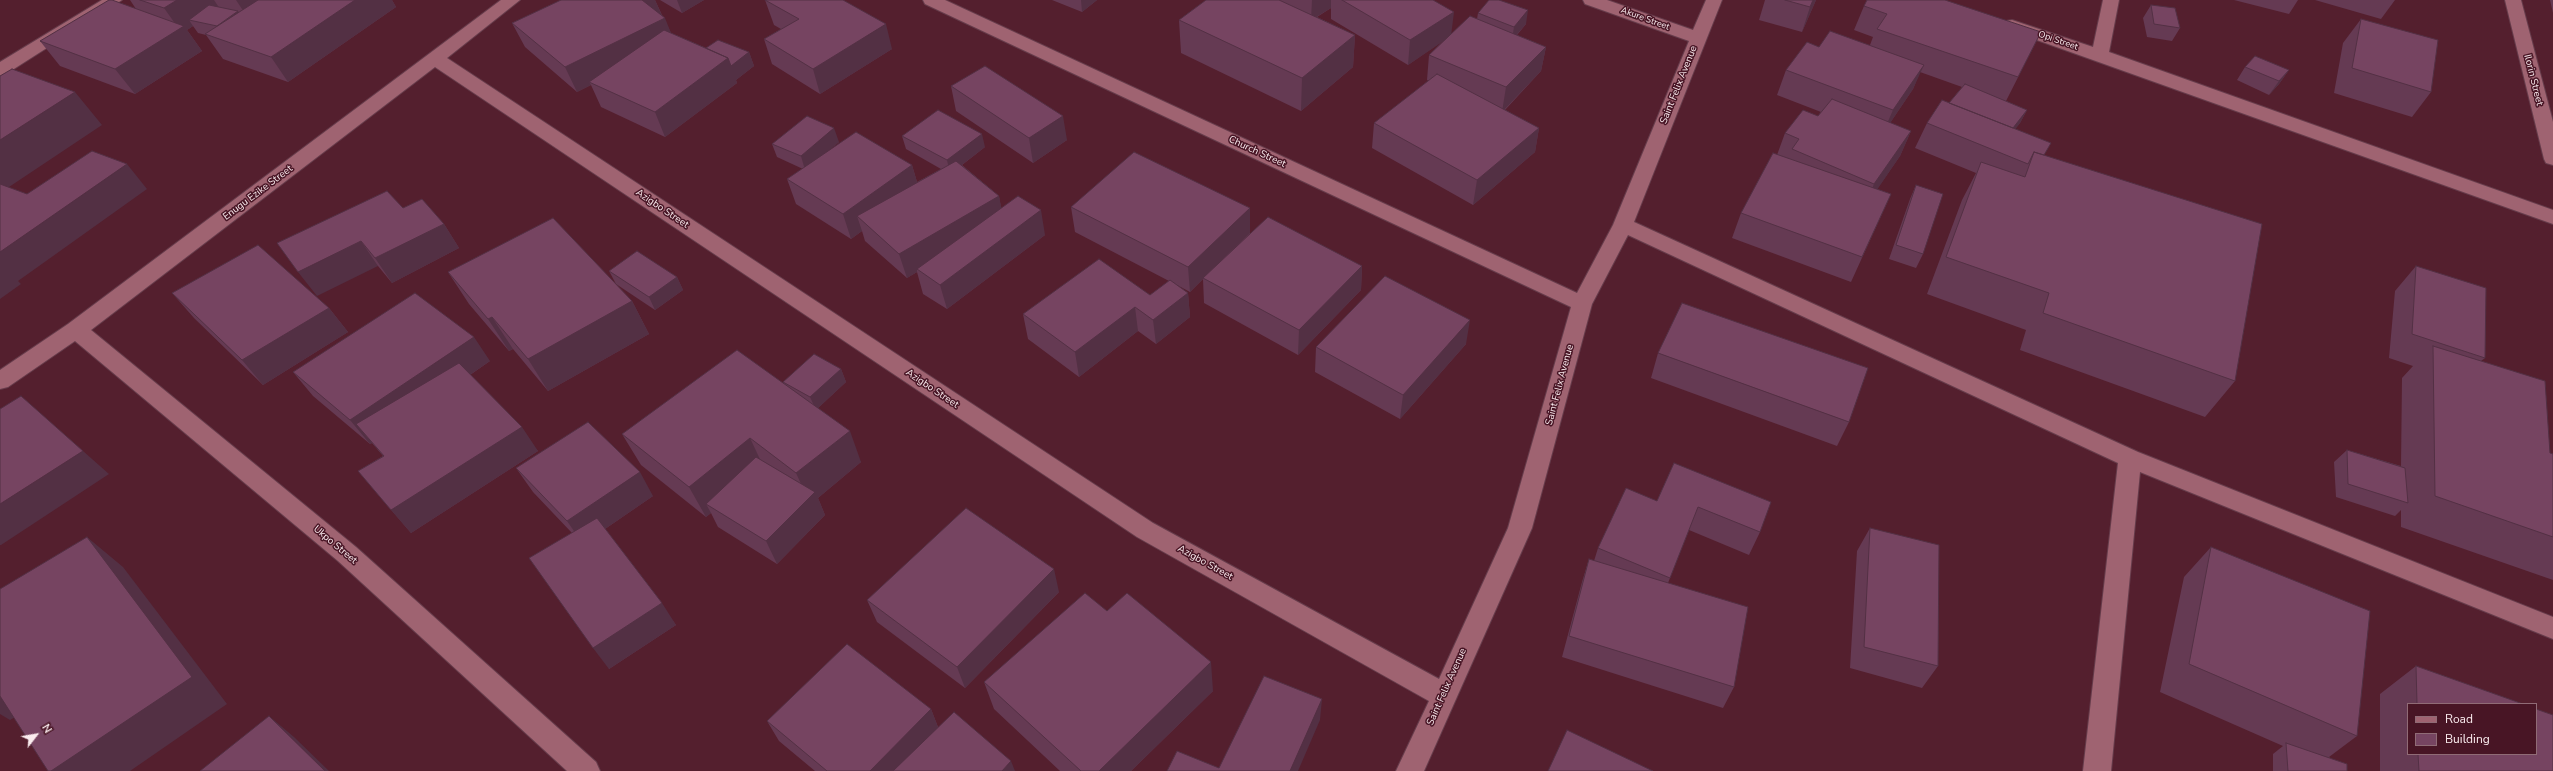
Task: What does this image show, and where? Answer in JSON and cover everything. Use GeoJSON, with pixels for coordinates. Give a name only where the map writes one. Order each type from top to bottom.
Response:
{"type":"FeatureCollection","features":[{"type":"Feature","properties":{"kind":"street"},"geometry":{"type":"LineString","coordinates":[[0,70],[114,0]]}},
{"type":"Feature","properties":{"kind":"street","name":"Enugu Ezike Street"},"geometry":{"type":"LineString","coordinates":[[0,381],[76,330],[512,0]]}},
{"type":"Feature","properties":{"kind":"street","name":"Church Street"},"geometry":{"type":"LineString","coordinates":[[931,0],[1582,304]]}},
{"type":"Feature","properties":{"kind":"street","name":"Akure Street"},"geometry":{"type":"LineString","coordinates":[[1591,0],[1698,38]]}},
{"type":"Feature","properties":{"kind":"street","name":"Saint Felix Avenue"},"geometry":{"type":"LineString","coordinates":[[1410,771],[1442,695],[1520,528],[1582,304],[1623,226],[1714,0]]}},
{"type":"Feature","properties":{"kind":"street"},"geometry":{"type":"LineString","coordinates":[[2100,55],[2111,0]]}},
{"type":"Feature","properties":{"kind":"street","name":"Ilorin Street"},"geometry":{"type":"LineString","coordinates":[[2513,0],[2553,159]]}},
{"type":"Feature","properties":{"kind":"street","name":"Opi Street"},"geometry":{"type":"LineString","coordinates":[[1998,20],[2553,217]]}},
{"type":"Feature","properties":{"kind":"street","name":"Azigbo Street"},"geometry":{"type":"LineString","coordinates":[[436,59],[1145,530],[1442,695]]}},
{"type":"Feature","properties":{"kind":"street"},"geometry":{"type":"LineString","coordinates":[[1623,226],[2130,458],[2553,628]]}},
{"type":"Feature","properties":{"kind":"street","name":"Ukpo Street"},"geometry":{"type":"LineString","coordinates":[[76,330],[347,554],[586,771]]}},
{"type":"Feature","properties":{"kind":"street"},"geometry":{"type":"LineString","coordinates":[[2097,771],[2130,458]]}},
{"type":"Feature","properties":{"kind":"building"},"geometry":{"type":"Polygon","coordinates":[[[109,0],[184,26],[115,69],[40,41],[109,0]]]}},
{"type":"Feature","properties":{"kind":"building"},"geometry":{"type":"Polygon","coordinates":[[[140,0],[177,0],[164,8],[140,0]]]}},
{"type":"Feature","properties":{"kind":"building"},"geometry":{"type":"Polygon","coordinates":[[[258,0],[355,0],[271,57],[205,34],[258,0]]]}},
{"type":"Feature","properties":{"kind":"building"},"geometry":{"type":"Polygon","coordinates":[[[561,0],[642,0],[665,18],[565,67],[512,23],[561,0]]]}},
{"type":"Feature","properties":{"kind":"building"},"geometry":{"type":"Polygon","coordinates":[[[765,0],[843,0],[886,24],[813,69],[764,39],[799,19],[765,0]]]}},
{"type":"Feature","properties":{"kind":"building"},"geometry":{"type":"Polygon","coordinates":[[[1206,0],[1279,0],[1355,35],[1302,78],[1179,20],[1206,0]]]}},
{"type":"Feature","properties":{"kind":"building"},"geometry":{"type":"Polygon","coordinates":[[[1342,0],[1433,0],[1454,12],[1410,40],[1342,0]]]}},
{"type":"Feature","properties":{"kind":"building"},"geometry":{"type":"Polygon","coordinates":[[[1489,0],[1499,0],[1528,10],[1514,27],[1478,13],[1489,0]]]}},
{"type":"Feature","properties":{"kind":"building"},"geometry":{"type":"Polygon","coordinates":[[[1785,0],[1813,0],[1810,7],[1785,0]]]}},
{"type":"Feature","properties":{"kind":"building"},"geometry":{"type":"Polygon","coordinates":[[[1867,0],[1945,0],[2041,32],[2018,77],[1877,29],[1887,14],[1864,6],[1867,0]]]}},
{"type":"Feature","properties":{"kind":"building"},"geometry":{"type":"Polygon","coordinates":[[[209,5],[238,11],[217,26],[189,20],[209,5]]]}},
{"type":"Feature","properties":{"kind":"building"},"geometry":{"type":"Polygon","coordinates":[[[2151,5],[2175,8],[2180,28],[2154,24],[2151,5]]]}},
{"type":"Feature","properties":{"kind":"building"},"geometry":{"type":"Polygon","coordinates":[[[1470,16],[1546,47],[1506,87],[1429,55],[1470,16]]]}},
{"type":"Feature","properties":{"kind":"building"},"geometry":{"type":"Polygon","coordinates":[[[2361,19],[2438,40],[2431,92],[2352,68],[2361,19]]]}},
{"type":"Feature","properties":{"kind":"building"},"geometry":{"type":"Polygon","coordinates":[[[664,30],[728,58],[655,112],[589,82],[664,30]]]}},
{"type":"Feature","properties":{"kind":"building"},"geometry":{"type":"Polygon","coordinates":[[[1830,31],[1924,65],[1893,110],[1786,70],[1807,42],[1819,47],[1830,31]]]}},
{"type":"Feature","properties":{"kind":"building"},"geometry":{"type":"Polygon","coordinates":[[[718,40],[749,52],[731,66],[728,58],[706,48],[718,40]]]}},
{"type":"Feature","properties":{"kind":"building"},"geometry":{"type":"Polygon","coordinates":[[[2255,56],[2289,70],[2279,81],[2245,67],[2255,56]]]}},
{"type":"Feature","properties":{"kind":"building"},"geometry":{"type":"Polygon","coordinates":[[[985,66],[1063,116],[1029,138],[951,86],[985,66]]]}},
{"type":"Feature","properties":{"kind":"building"},"geometry":{"type":"Polygon","coordinates":[[[12,69],[75,92],[0,140],[0,76],[12,69]]]}},
{"type":"Feature","properties":{"kind":"building"},"geometry":{"type":"Polygon","coordinates":[[[1437,74],[1539,128],[1477,180],[1374,123],[1437,74]]]}},
{"type":"Feature","properties":{"kind":"building"},"geometry":{"type":"Polygon","coordinates":[[[1965,84],[2027,110],[2013,128],[1949,103],[1965,84]]]}},
{"type":"Feature","properties":{"kind":"building"},"geometry":{"type":"Polygon","coordinates":[[[1832,99],[1911,131],[1874,184],[1792,149],[1799,139],[1785,133],[1803,110],[1818,116],[1832,99]]]}},
{"type":"Feature","properties":{"kind":"building"},"geometry":{"type":"Polygon","coordinates":[[[1942,100],[2051,143],[2044,155],[2034,152],[2028,164],[1927,123],[1942,100]]]}},
{"type":"Feature","properties":{"kind":"building"},"geometry":{"type":"Polygon","coordinates":[[[938,110],[982,134],[947,160],[902,136],[938,110]]]}},
{"type":"Feature","properties":{"kind":"building"},"geometry":{"type":"Polygon","coordinates":[[[807,116],[834,128],[801,156],[772,144],[807,116]]]}},
{"type":"Feature","properties":{"kind":"building"},"geometry":{"type":"Polygon","coordinates":[[[856,132],[912,165],[843,214],[787,179],[856,132]]]}},
{"type":"Feature","properties":{"kind":"building"},"geometry":{"type":"Polygon","coordinates":[[[92,151],[127,164],[0,252],[0,184],[27,194],[92,151]]]}},
{"type":"Feature","properties":{"kind":"building"},"geometry":{"type":"Polygon","coordinates":[[[1134,152],[1250,208],[1188,267],[1071,207],[1134,152]]]}},
{"type":"Feature","properties":{"kind":"building"},"geometry":{"type":"Polygon","coordinates":[[[2034,152],[2262,224],[2235,381],[2043,313],[2049,293],[1946,257],[1981,162],[2025,177],[2034,152]]]}},
{"type":"Feature","properties":{"kind":"building"},"geometry":{"type":"Polygon","coordinates":[[[1773,153],[1891,194],[1862,257],[1741,213],[1773,153]]]}},
{"type":"Feature","properties":{"kind":"building"},"geometry":{"type":"Polygon","coordinates":[[[956,161],[999,196],[899,254],[857,216],[956,161]]]}},
{"type":"Feature","properties":{"kind":"building"},"geometry":{"type":"Polygon","coordinates":[[[1916,185],[1943,194],[1923,254],[1896,245],[1916,185]]]}},
{"type":"Feature","properties":{"kind":"building"},"geometry":{"type":"Polygon","coordinates":[[[387,191],[403,208],[422,199],[444,224],[375,258],[361,241],[298,272],[277,243],[387,191]]]}},
{"type":"Feature","properties":{"kind":"building"},"geometry":{"type":"Polygon","coordinates":[[[1018,196],[1041,210],[940,285],[917,269],[1018,196]]]}},
{"type":"Feature","properties":{"kind":"building"},"geometry":{"type":"Polygon","coordinates":[[[1268,217],[1362,266],[1299,330],[1203,278],[1268,217]]]}},
{"type":"Feature","properties":{"kind":"building"},"geometry":{"type":"Polygon","coordinates":[[[553,218],[632,301],[528,359],[492,317],[488,319],[448,272],[553,218]]]}},
{"type":"Feature","properties":{"kind":"building"},"geometry":{"type":"Polygon","coordinates":[[[258,245],[329,308],[242,360],[172,293],[258,245]]]}},
{"type":"Feature","properties":{"kind":"building"},"geometry":{"type":"Polygon","coordinates":[[[637,251],[677,277],[649,297],[609,271],[637,251]]]}},
{"type":"Feature","properties":{"kind":"building"},"geometry":{"type":"Polygon","coordinates":[[[1099,259],[1150,295],[1170,280],[1188,293],[1153,320],[1135,307],[1075,352],[1023,314],[1099,259]]]}},
{"type":"Feature","properties":{"kind":"building"},"geometry":{"type":"Polygon","coordinates":[[[2416,266],[2486,288],[2485,358],[2412,334],[2416,266]]]}},
{"type":"Feature","properties":{"kind":"building"},"geometry":{"type":"Polygon","coordinates":[[[1385,276],[1470,320],[1403,395],[1316,347],[1385,276]]]}},
{"type":"Feature","properties":{"kind":"building"},"geometry":{"type":"Polygon","coordinates":[[[415,293],[474,337],[350,420],[293,372],[415,293]]]}},
{"type":"Feature","properties":{"kind":"building"},"geometry":{"type":"Polygon","coordinates":[[[1682,303],[1868,368],[1849,422],[1658,353],[1682,303]]]}},
{"type":"Feature","properties":{"kind":"building"},"geometry":{"type":"Polygon","coordinates":[[[2433,346],[2545,381],[2550,453],[2553,454],[2553,537],[2435,496],[2433,346]]]}},
{"type":"Feature","properties":{"kind":"building"},"geometry":{"type":"Polygon","coordinates":[[[737,350],[850,431],[796,473],[750,438],[689,487],[622,434],[737,350]]]}},
{"type":"Feature","properties":{"kind":"building"},"geometry":{"type":"Polygon","coordinates":[[[814,354],[841,369],[810,397],[783,382],[814,354]]]}},
{"type":"Feature","properties":{"kind":"building"},"geometry":{"type":"Polygon","coordinates":[[[459,363],[522,427],[391,510],[358,471],[384,456],[356,424],[459,363]]]}},
{"type":"Feature","properties":{"kind":"building"},"geometry":{"type":"Polygon","coordinates":[[[21,396],[83,451],[0,504],[0,409],[21,396]]]}},
{"type":"Feature","properties":{"kind":"building"},"geometry":{"type":"Polygon","coordinates":[[[588,422],[640,472],[567,521],[516,468],[588,422]]]}},
{"type":"Feature","properties":{"kind":"building"},"geometry":{"type":"Polygon","coordinates":[[[2347,450],[2405,468],[2408,503],[2348,484],[2347,450]]]}},
{"type":"Feature","properties":{"kind":"building"},"geometry":{"type":"Polygon","coordinates":[[[756,457],[815,492],[766,541],[706,504],[756,457]]]}},
{"type":"Feature","properties":{"kind":"building"},"geometry":{"type":"Polygon","coordinates":[[[1674,463],[1771,502],[1760,532],[1698,507],[1670,578],[1598,548],[1626,488],[1657,501],[1674,463]]]}},
{"type":"Feature","properties":{"kind":"building"},"geometry":{"type":"Polygon","coordinates":[[[966,508],[1054,569],[957,667],[867,600],[966,508]]]}},
{"type":"Feature","properties":{"kind":"building"},"geometry":{"type":"Polygon","coordinates":[[[597,518],[662,603],[593,648],[529,558],[597,518]]]}},
{"type":"Feature","properties":{"kind":"building"},"geometry":{"type":"Polygon","coordinates":[[[1870,528],[1939,545],[1938,666],[1864,647],[1870,528]]]}},
{"type":"Feature","properties":{"kind":"building"},"geometry":{"type":"Polygon","coordinates":[[[87,537],[192,677],[51,771],[48,771],[0,696],[0,589],[87,537]]]}},
{"type":"Feature","properties":{"kind":"building"},"geometry":{"type":"Polygon","coordinates":[[[2211,547],[2370,611],[2357,736],[2189,664],[2211,547]]]}},
{"type":"Feature","properties":{"kind":"building"},"geometry":{"type":"Polygon","coordinates":[[[1589,559],[1748,607],[1734,687],[1569,636],[1589,559]]]}},
{"type":"Feature","properties":{"kind":"building"},"geometry":{"type":"Polygon","coordinates":[[[1085,593],[1107,611],[1127,593],[1211,662],[1099,771],[1081,771],[984,682],[1085,593]]]}},
{"type":"Feature","properties":{"kind":"building"},"geometry":{"type":"Polygon","coordinates":[[[847,644],[931,709],[870,771],[827,771],[767,721],[847,644]]]}},
{"type":"Feature","properties":{"kind":"building"},"geometry":{"type":"Polygon","coordinates":[[[2416,666],[2520,703],[2417,703],[2416,666]]]}},
{"type":"Feature","properties":{"kind":"building"},"geometry":{"type":"Polygon","coordinates":[[[1264,676],[1322,699],[1290,771],[1167,771],[1177,751],[1219,768],[1264,676]]]}},
{"type":"Feature","properties":{"kind":"building"},"geometry":{"type":"Polygon","coordinates":[[[2537,709],[2553,715],[2553,771],[2419,771],[2418,755],[2537,755],[2537,709]]]}},
{"type":"Feature","properties":{"kind":"building"},"geometry":{"type":"Polygon","coordinates":[[[954,712],[1011,761],[1002,771],[893,771],[954,712]]]}},
{"type":"Feature","properties":{"kind":"building"},"geometry":{"type":"Polygon","coordinates":[[[269,716],[325,771],[200,771],[269,716]]]}},
{"type":"Feature","properties":{"kind":"building"},"geometry":{"type":"Polygon","coordinates":[[[1567,730],[1653,771],[1548,771],[1567,730]]]}},
{"type":"Feature","properties":{"kind":"building"},"geometry":{"type":"Polygon","coordinates":[[[2286,743],[2347,764],[2347,771],[2288,771],[2286,743]]]}}]}
